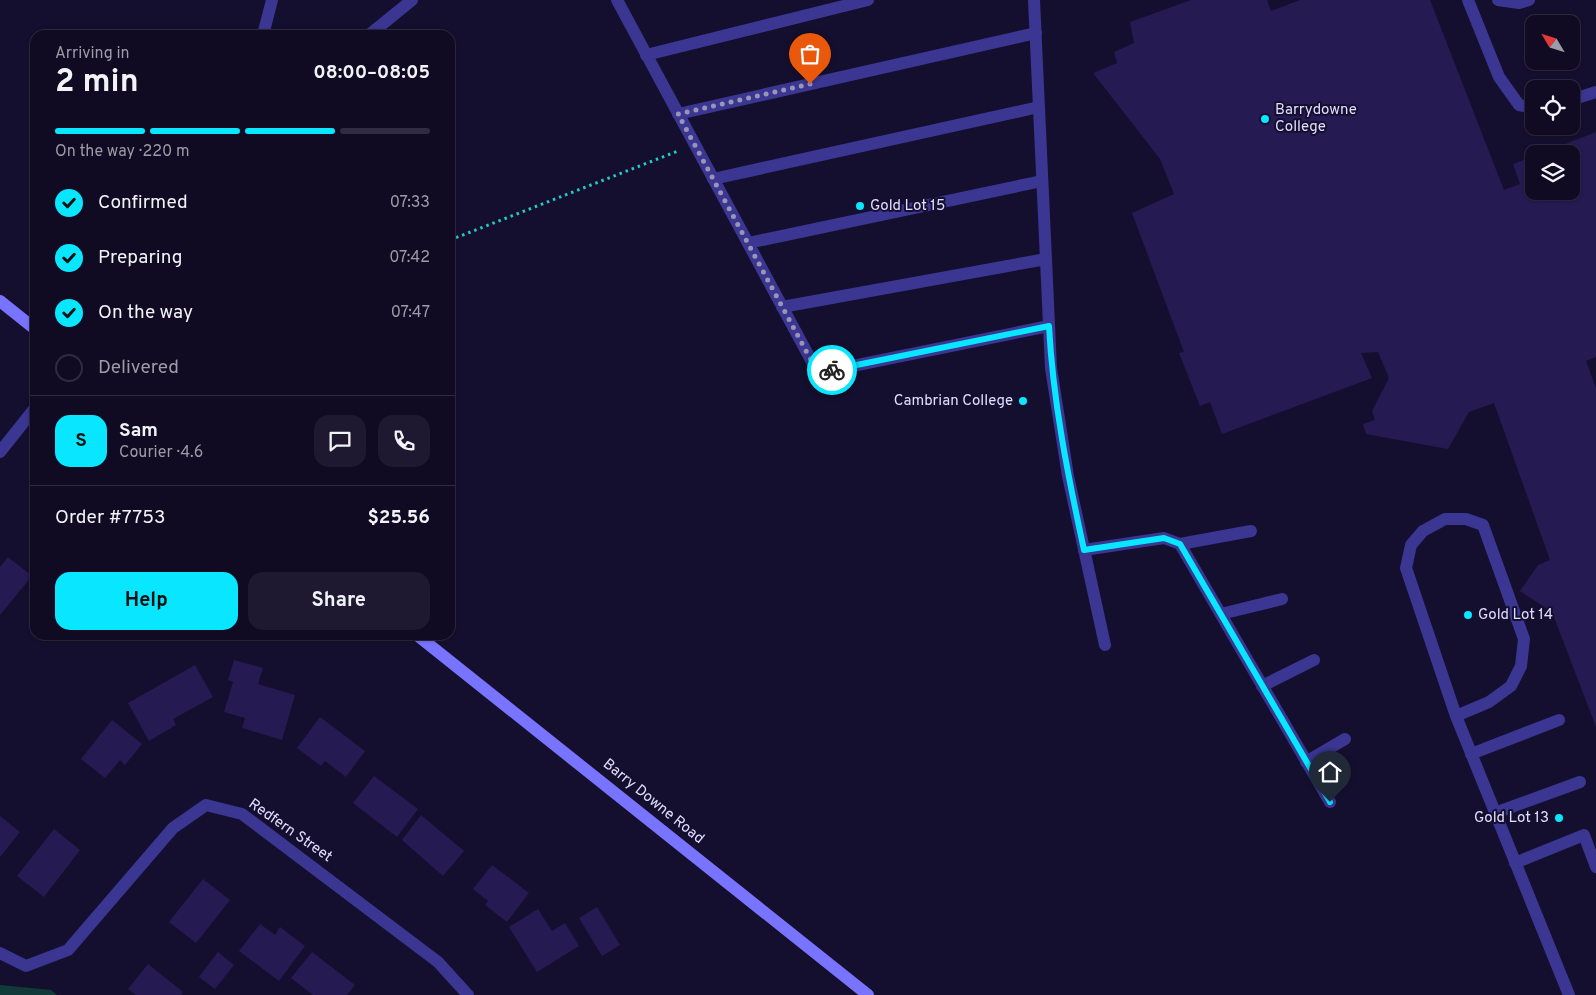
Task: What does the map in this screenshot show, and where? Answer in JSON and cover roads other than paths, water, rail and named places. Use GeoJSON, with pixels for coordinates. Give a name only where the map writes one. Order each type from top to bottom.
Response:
{"type":"FeatureCollection","features":[{"type":"Feature","properties":{"kind":"main road"},"geometry":{"type":"LineString","coordinates":[[0,301],[30,325]]}},
{"type":"Feature","properties":{"kind":"main road","name":"Barry Downe Road"},"geometry":{"type":"LineString","coordinates":[[423,640],[868,995]]}},
{"type":"Feature","properties":{"kind":"street"},"geometry":{"type":"LineString","coordinates":[[264,30],[272,0]]}},
{"type":"Feature","properties":{"kind":"street"},"geometry":{"type":"LineString","coordinates":[[376,30],[412,0]]}},
{"type":"Feature","properties":{"kind":"street"},"geometry":{"type":"LineString","coordinates":[[617,0],[818,373],[1049,326]]}},
{"type":"Feature","properties":{"kind":"street"},"geometry":{"type":"LineString","coordinates":[[646,54],[868,0]]}},
{"type":"Feature","properties":{"kind":"street"},"geometry":{"type":"LineString","coordinates":[[1034,0],[1052,378],[1068,476],[1105,646]]}},
{"type":"Feature","properties":{"kind":"street"},"geometry":{"type":"LineString","coordinates":[[1468,0],[1499,77],[1518,106],[1525,107]]}},
{"type":"Feature","properties":{"kind":"street"},"geometry":{"type":"LineString","coordinates":[[1498,0],[1519,3],[1529,0]]}},
{"type":"Feature","properties":{"kind":"street"},"geometry":{"type":"LineString","coordinates":[[678,114],[1036,33]]}},
{"type":"Feature","properties":{"kind":"street"},"geometry":{"type":"LineString","coordinates":[[1580,97],[1596,92]]}},
{"type":"Feature","properties":{"kind":"street"},"geometry":{"type":"LineString","coordinates":[[713,179],[1039,107]]}},
{"type":"Feature","properties":{"kind":"street"},"geometry":{"type":"LineString","coordinates":[[748,243],[1042,181]]}},
{"type":"Feature","properties":{"kind":"street"},"geometry":{"type":"LineString","coordinates":[[782,307],[1046,259]]}},
{"type":"Feature","properties":{"kind":"street"},"geometry":{"type":"LineString","coordinates":[[0,452],[30,414]]}},
{"type":"Feature","properties":{"kind":"street"},"geometry":{"type":"LineString","coordinates":[[1456,716],[1489,702],[1511,686],[1521,666],[1524,639],[1483,525],[1466,519],[1445,519],[1423,531],[1412,545],[1406,568],[1456,716],[1569,995]]}},
{"type":"Feature","properties":{"kind":"street"},"geometry":{"type":"LineString","coordinates":[[1084,550],[1164,538],[1180,544],[1251,531]]}},
{"type":"Feature","properties":{"kind":"street"},"geometry":{"type":"LineString","coordinates":[[1180,544],[1330,802]]}},
{"type":"Feature","properties":{"kind":"street"},"geometry":{"type":"LineString","coordinates":[[1221,614],[1282,599]]}},
{"type":"Feature","properties":{"kind":"street"},"geometry":{"type":"LineString","coordinates":[[1262,686],[1314,660]]}},
{"type":"Feature","properties":{"kind":"street"},"geometry":{"type":"LineString","coordinates":[[1472,754],[1559,720]]}},
{"type":"Feature","properties":{"kind":"street"},"geometry":{"type":"LineString","coordinates":[[1306,762],[1346,739]]}},
{"type":"Feature","properties":{"kind":"street"},"geometry":{"type":"LineString","coordinates":[[1496,813],[1580,782]]}},
{"type":"Feature","properties":{"kind":"street","name":"Redfern Street"},"geometry":{"type":"LineString","coordinates":[[0,953],[26,966],[68,950],[173,828],[206,805],[242,814],[438,962],[468,995]]}},
{"type":"Feature","properties":{"kind":"street"},"geometry":{"type":"LineString","coordinates":[[1515,863],[1584,836],[1596,866]]}},
{"type":"Feature","properties":{"kind":"place","name":"Barrydowne College"},"geometry":{"type":"Point","coordinates":[1265,119]}},
{"type":"Feature","properties":{"kind":"place","name":"Gold Lot 15"},"geometry":{"type":"Point","coordinates":[860,206]}},
{"type":"Feature","properties":{"kind":"place","name":"Cambrian College"},"geometry":{"type":"Point","coordinates":[1023,401]}},
{"type":"Feature","properties":{"kind":"place","name":"Gold Lot 14"},"geometry":{"type":"Point","coordinates":[1468,615]}},
{"type":"Feature","properties":{"kind":"place","name":"Gold Lot 13"},"geometry":{"type":"Point","coordinates":[1559,818]}}]}
